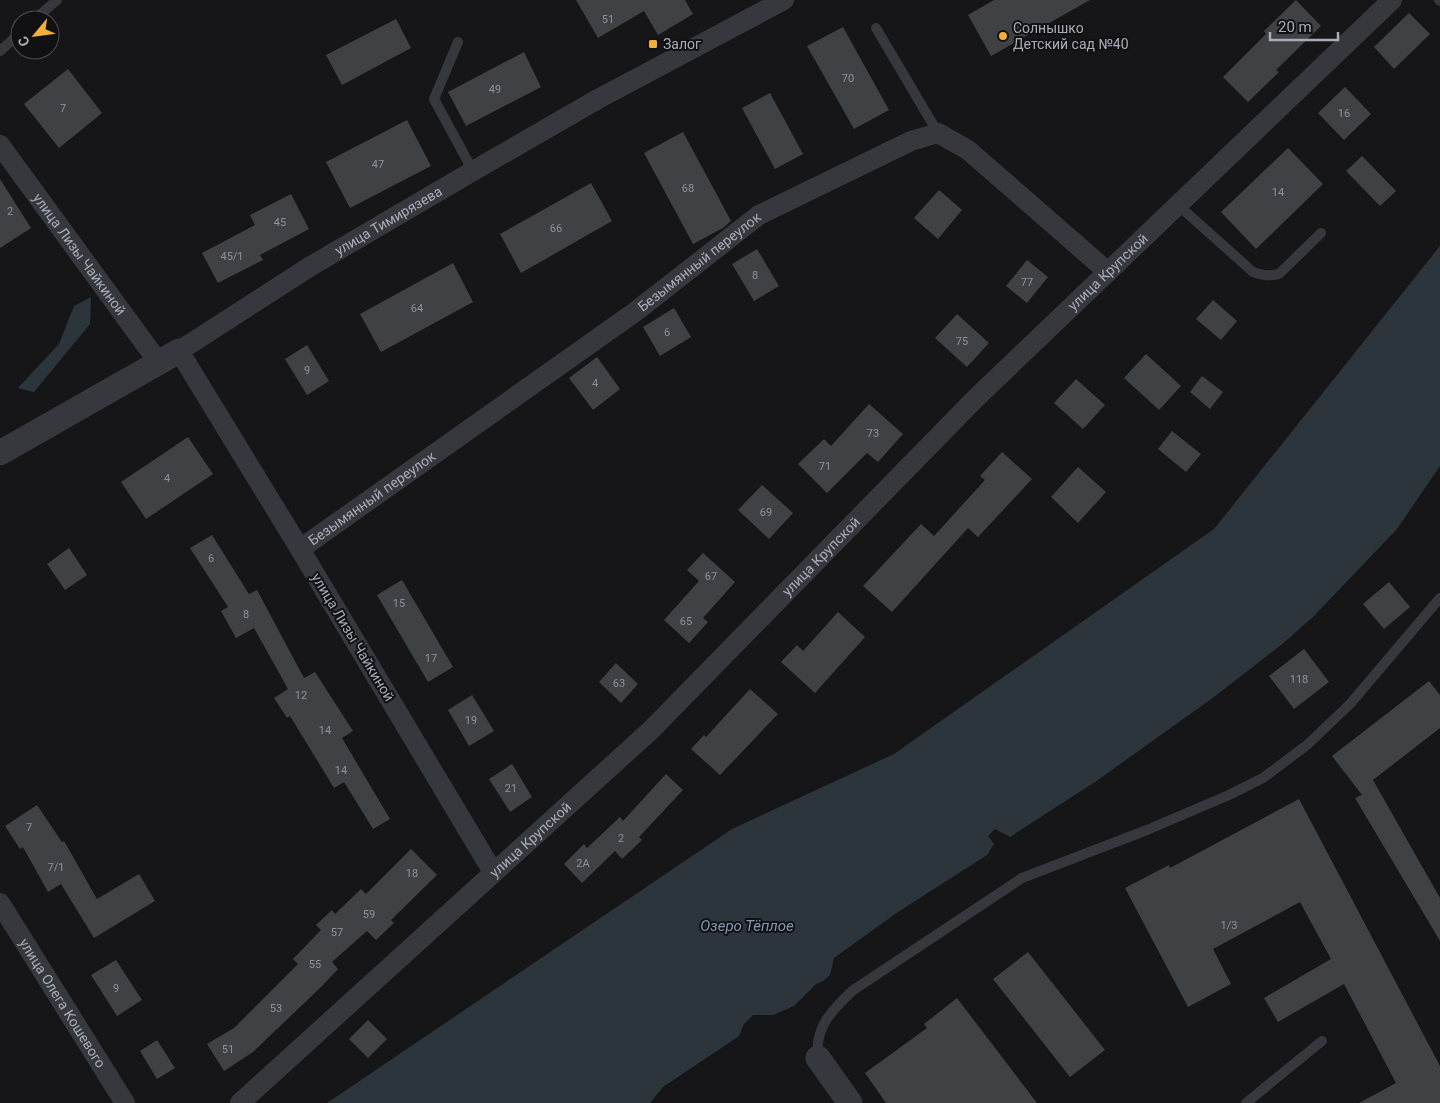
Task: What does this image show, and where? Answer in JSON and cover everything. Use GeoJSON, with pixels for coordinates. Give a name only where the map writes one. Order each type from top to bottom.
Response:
{"type":"FeatureCollection","features":[{"type":"Feature","properties":{"kind":"street","name":"улица Тимирязева"},"geometry":{"type":"LineString","coordinates":[[0,453],[169,357],[311,266],[473,171],[598,99],[784,0]]}},
{"type":"Feature","properties":{"kind":"street","name":"улица Крупской"},"geometry":{"type":"LineString","coordinates":[[240,1103],[651,730],[975,399],[1392,0]]}},
{"type":"Feature","properties":{"kind":"street"},"geometry":{"type":"LineString","coordinates":[[938,133],[968,150],[1108,272]]}},
{"type":"Feature","properties":{"kind":"street","name":"Безымянный переулок"},"geometry":{"type":"LineString","coordinates":[[300,549],[635,312],[759,214],[911,141],[938,133]]}},
{"type":"Feature","properties":{"kind":"street","name":"улица Лизы Чайкиной"},"geometry":{"type":"LineString","coordinates":[[0,146],[169,357],[300,549],[493,872]]}},
{"type":"Feature","properties":{"kind":"street","name":"улица Олега Кошевого"},"geometry":{"type":"LineString","coordinates":[[0,903],[125,1103]]}},
{"type":"Feature","properties":{"kind":"street"},"geometry":{"type":"LineString","coordinates":[[818,1058],[850,1103]]}},
{"type":"Feature","properties":{"kind":"lane"},"geometry":{"type":"LineString","coordinates":[[46,10],[57,0]]}},
{"type":"Feature","properties":{"kind":"lane"},"geometry":{"type":"LineString","coordinates":[[876,28],[938,133]]}},
{"type":"Feature","properties":{"kind":"lane"},"geometry":{"type":"LineString","coordinates":[[0,51],[10,42]]}},
{"type":"Feature","properties":{"kind":"lane"},"geometry":{"type":"LineString","coordinates":[[458,42],[434,99],[473,171]]}},
{"type":"Feature","properties":{"kind":"lane"},"geometry":{"type":"LineString","coordinates":[[1178,206],[1253,272],[1262,276],[1279,274],[1321,233]]}},
{"type":"Feature","properties":{"kind":"lane"},"geometry":{"type":"LineString","coordinates":[[818,1058],[817,1048],[820,1034],[830,1012],[852,991],[1022,878],[1147,830],[1263,778],[1307,745],[1350,704],[1440,598]]}},
{"type":"Feature","properties":{"kind":"lane"},"geometry":{"type":"LineString","coordinates":[[1246,1103],[1322,1041]]}},
{"type":"Feature","properties":{"kind":"water","name":"Озеро Тёплое"},"geometry":{"type":"Polygon","coordinates":[[[1440,246],[1440,466],[1397,529],[1314,616],[1281,645],[1214,697],[1095,782],[1010,837],[995,829],[988,836],[994,844],[987,855],[898,912],[834,958],[830,975],[816,984],[794,1006],[773,1015],[753,1015],[744,1024],[739,1036],[663,1087],[650,1103],[327,1103],[732,829],[894,754],[1214,529],[1440,246]]]}},
{"type":"Feature","properties":{"kind":"water"},"geometry":{"type":"Polygon","coordinates":[[[91,297],[90,324],[34,392],[18,388],[59,344],[74,306],[91,297]]]}},
{"type":"Feature","properties":{"kind":"building"},"geometry":{"type":"Polygon","coordinates":[[[576,0],[685,0],[693,14],[658,35],[644,11],[598,38],[576,0]]]}},
{"type":"Feature","properties":{"kind":"building","name":"Солнышко Детский сад №40"},"geometry":{"type":"Polygon","coordinates":[[[994,0],[1090,0],[991,56],[968,15],[994,0]]]}},
{"type":"Feature","properties":{"kind":"building"},"geometry":{"type":"Polygon","coordinates":[[[1296,0],[1321,26],[1276,70],[1279,72],[1248,102],[1223,77],[1266,34],[1264,31],[1296,0]]]}},
{"type":"Feature","properties":{"kind":"building"},"geometry":{"type":"Polygon","coordinates":[[[1409,13],[1430,34],[1394,69],[1374,47],[1409,13]]]}},
{"type":"Feature","properties":{"kind":"building"},"geometry":{"type":"Polygon","coordinates":[[[396,19],[411,48],[342,85],[326,55],[396,19]]]}},
{"type":"Feature","properties":{"kind":"building"},"geometry":{"type":"Polygon","coordinates":[[[843,27],[889,110],[854,129],[807,46],[843,27]]]}},
{"type":"Feature","properties":{"kind":"building"},"geometry":{"type":"Polygon","coordinates":[[[524,52],[541,87],[466,126],[448,92],[524,52]]]}},
{"type":"Feature","properties":{"kind":"building"},"geometry":{"type":"Polygon","coordinates":[[[68,69],[102,113],[59,148],[24,104],[68,69]]]}},
{"type":"Feature","properties":{"kind":"building"},"geometry":{"type":"Polygon","coordinates":[[[1345,87],[1371,114],[1344,140],[1318,113],[1345,87]]]}},
{"type":"Feature","properties":{"kind":"building"},"geometry":{"type":"Polygon","coordinates":[[[770,93],[803,154],[775,169],[742,108],[770,93]]]}},
{"type":"Feature","properties":{"kind":"building"},"geometry":{"type":"Polygon","coordinates":[[[407,120],[431,166],[350,208],[326,162],[407,120]]]}},
{"type":"Feature","properties":{"kind":"building"},"geometry":{"type":"Polygon","coordinates":[[[683,132],[731,221],[723,228],[693,244],[644,153],[683,132]]]}},
{"type":"Feature","properties":{"kind":"building"},"geometry":{"type":"Polygon","coordinates":[[[1288,148],[1323,184],[1256,249],[1221,212],[1288,148]]]}},
{"type":"Feature","properties":{"kind":"building"},"geometry":{"type":"Polygon","coordinates":[[[1362,156],[1396,191],[1380,206],[1346,171],[1362,156]]]}},
{"type":"Feature","properties":{"kind":"building"},"geometry":{"type":"Polygon","coordinates":[[[0,179],[31,228],[0,248],[0,179]]]}},
{"type":"Feature","properties":{"kind":"building"},"geometry":{"type":"Polygon","coordinates":[[[591,183],[612,221],[521,273],[500,234],[591,183]]]}},
{"type":"Feature","properties":{"kind":"building"},"geometry":{"type":"Polygon","coordinates":[[[939,190],[962,210],[938,239],[914,218],[939,190]]]}},
{"type":"Feature","properties":{"kind":"building"},"geometry":{"type":"Polygon","coordinates":[[[291,194],[309,229],[260,255],[263,260],[218,283],[202,253],[255,225],[250,215],[291,194]]]}},
{"type":"Feature","properties":{"kind":"building"},"geometry":{"type":"Polygon","coordinates":[[[757,249],[779,286],[754,301],[732,264],[757,249]]]}},
{"type":"Feature","properties":{"kind":"building"},"geometry":{"type":"Polygon","coordinates":[[[1027,260],[1048,277],[1027,303],[1006,286],[1027,260]]]}},
{"type":"Feature","properties":{"kind":"building"},"geometry":{"type":"Polygon","coordinates":[[[453,263],[473,302],[381,352],[360,314],[453,263]]]}},
{"type":"Feature","properties":{"kind":"building"},"geometry":{"type":"Polygon","coordinates":[[[1213,300],[1237,321],[1221,340],[1196,319],[1213,300]]]}},
{"type":"Feature","properties":{"kind":"building"},"geometry":{"type":"Polygon","coordinates":[[[674,308],[691,337],[660,356],[643,327],[674,308]]]}},
{"type":"Feature","properties":{"kind":"building"},"geometry":{"type":"Polygon","coordinates":[[[957,314],[989,343],[967,367],[935,338],[957,314]]]}},
{"type":"Feature","properties":{"kind":"building"},"geometry":{"type":"Polygon","coordinates":[[[307,345],[329,381],[307,395],[285,359],[307,345]]]}},
{"type":"Feature","properties":{"kind":"building"},"geometry":{"type":"Polygon","coordinates":[[[1146,354],[1181,386],[1159,410],[1124,378],[1146,354]]]}},
{"type":"Feature","properties":{"kind":"building"},"geometry":{"type":"Polygon","coordinates":[[[597,357],[620,389],[593,410],[569,378],[597,357]]]}},
{"type":"Feature","properties":{"kind":"building"},"geometry":{"type":"Polygon","coordinates":[[[1202,376],[1223,392],[1210,409],[1190,392],[1202,376]]]}},
{"type":"Feature","properties":{"kind":"building"},"geometry":{"type":"Polygon","coordinates":[[[1076,379],[1105,405],[1083,429],[1054,403],[1076,379]]]}},
{"type":"Feature","properties":{"kind":"building"},"geometry":{"type":"Polygon","coordinates":[[[869,404],[903,434],[878,462],[867,453],[827,493],[798,464],[824,439],[831,446],[869,404]]]}},
{"type":"Feature","properties":{"kind":"building"},"geometry":{"type":"Polygon","coordinates":[[[1172,431],[1201,454],[1186,472],[1158,449],[1172,431]]]}},
{"type":"Feature","properties":{"kind":"building"},"geometry":{"type":"Polygon","coordinates":[[[188,437],[213,474],[146,519],[121,482],[188,437]]]}},
{"type":"Feature","properties":{"kind":"building"},"geometry":{"type":"Polygon","coordinates":[[[1002,452],[1032,479],[978,537],[968,528],[892,612],[863,586],[921,524],[934,536],[985,480],[980,476],[1002,452]]]}},
{"type":"Feature","properties":{"kind":"building"},"geometry":{"type":"Polygon","coordinates":[[[1078,467],[1106,492],[1078,523],[1051,497],[1078,467]]]}},
{"type":"Feature","properties":{"kind":"building"},"geometry":{"type":"Polygon","coordinates":[[[762,485],[793,513],[769,539],[738,510],[762,485]]]}},
{"type":"Feature","properties":{"kind":"building"},"geometry":{"type":"Polygon","coordinates":[[[212,535],[249,594],[257,590],[304,678],[315,672],[353,731],[342,738],[390,819],[373,829],[344,782],[334,788],[290,716],[287,718],[274,698],[288,689],[254,628],[236,638],[221,611],[228,607],[190,548],[212,535]]]}},
{"type":"Feature","properties":{"kind":"building"},"geometry":{"type":"Polygon","coordinates":[[[69,548],[87,575],[65,590],[47,564],[69,548]]]}},
{"type":"Feature","properties":{"kind":"building"},"geometry":{"type":"Polygon","coordinates":[[[703,553],[735,582],[703,618],[708,622],[689,643],[664,620],[699,581],[687,570],[703,553]]]}},
{"type":"Feature","properties":{"kind":"building"},"geometry":{"type":"Polygon","coordinates":[[[402,580],[453,667],[428,682],[377,595],[402,580]]]}},
{"type":"Feature","properties":{"kind":"building"},"geometry":{"type":"Polygon","coordinates":[[[1389,582],[1410,607],[1384,629],[1363,604],[1389,582]]]}},
{"type":"Feature","properties":{"kind":"building"},"geometry":{"type":"Polygon","coordinates":[[[838,612],[865,637],[815,693],[781,662],[797,645],[803,651],[838,612]]]}},
{"type":"Feature","properties":{"kind":"building"},"geometry":{"type":"Polygon","coordinates":[[[1304,649],[1329,682],[1294,709],[1269,676],[1304,649]]]}},
{"type":"Feature","properties":{"kind":"building"},"geometry":{"type":"Polygon","coordinates":[[[616,663],[638,684],[621,703],[599,682],[616,663]]]}},
{"type":"Feature","properties":{"kind":"building"},"geometry":{"type":"Polygon","coordinates":[[[1429,681],[1440,695],[1440,728],[1373,780],[1440,898],[1440,941],[1355,798],[1362,795],[1332,756],[1429,681]]]}},
{"type":"Feature","properties":{"kind":"building"},"geometry":{"type":"Polygon","coordinates":[[[750,689],[778,714],[720,775],[691,749],[704,735],[706,737],[750,689]]]}},
{"type":"Feature","properties":{"kind":"building"},"geometry":{"type":"Polygon","coordinates":[[[472,695],[494,731],[469,746],[448,710],[472,695]]]}},
{"type":"Feature","properties":{"kind":"building"},"geometry":{"type":"Polygon","coordinates":[[[512,764],[532,797],[510,812],[489,779],[512,764]]]}},
{"type":"Feature","properties":{"kind":"building"},"geometry":{"type":"Polygon","coordinates":[[[666,774],[683,790],[639,837],[642,840],[622,859],[615,851],[582,883],[564,864],[584,844],[587,848],[620,817],[623,821],[666,774]]]}},
{"type":"Feature","properties":{"kind":"building"},"geometry":{"type":"Polygon","coordinates":[[[1299,799],[1440,1066],[1440,1103],[1359,1103],[1396,1083],[1344,984],[1278,1022],[1264,998],[1331,959],[1300,902],[1213,949],[1231,984],[1188,1007],[1125,888],[1169,865],[1170,868],[1299,799]]]}},
{"type":"Feature","properties":{"kind":"building"},"geometry":{"type":"Polygon","coordinates":[[[37,805],[62,842],[64,841],[97,899],[139,874],[155,901],[94,938],[61,884],[48,892],[23,847],[20,849],[5,826],[37,805]]]}},
{"type":"Feature","properties":{"kind":"building"},"geometry":{"type":"Polygon","coordinates":[[[411,849],[437,875],[391,920],[394,923],[376,940],[367,931],[332,962],[338,969],[321,987],[253,1052],[224,1071],[207,1044],[234,1028],[298,964],[293,959],[321,930],[316,925],[332,910],[335,914],[361,889],[366,894],[411,849]]]}},
{"type":"Feature","properties":{"kind":"building"},"geometry":{"type":"Polygon","coordinates":[[[1028,952],[1105,1050],[1070,1077],[993,979],[1028,952]]]}},
{"type":"Feature","properties":{"kind":"building"},"geometry":{"type":"Polygon","coordinates":[[[116,960],[142,1000],[117,1016],[91,975],[116,960]]]}},
{"type":"Feature","properties":{"kind":"building"},"geometry":{"type":"Polygon","coordinates":[[[957,998],[1037,1103],[886,1103],[865,1073],[927,1028],[924,1024],[957,998]]]}},
{"type":"Feature","properties":{"kind":"building"},"geometry":{"type":"Polygon","coordinates":[[[368,1020],[387,1039],[368,1058],[349,1039],[368,1020]]]}},
{"type":"Feature","properties":{"kind":"building"},"geometry":{"type":"Polygon","coordinates":[[[157,1040],[175,1068],[157,1079],[140,1051],[157,1040]]]}},
{"type":"Feature","properties":{"kind":"place","name":"Солнышко Детский сад №40"},"geometry":{"type":"Point","coordinates":[1003,36]}},
{"type":"Feature","properties":{"kind":"place","name":"Залог"},"geometry":{"type":"Point","coordinates":[653,44]}}]}
